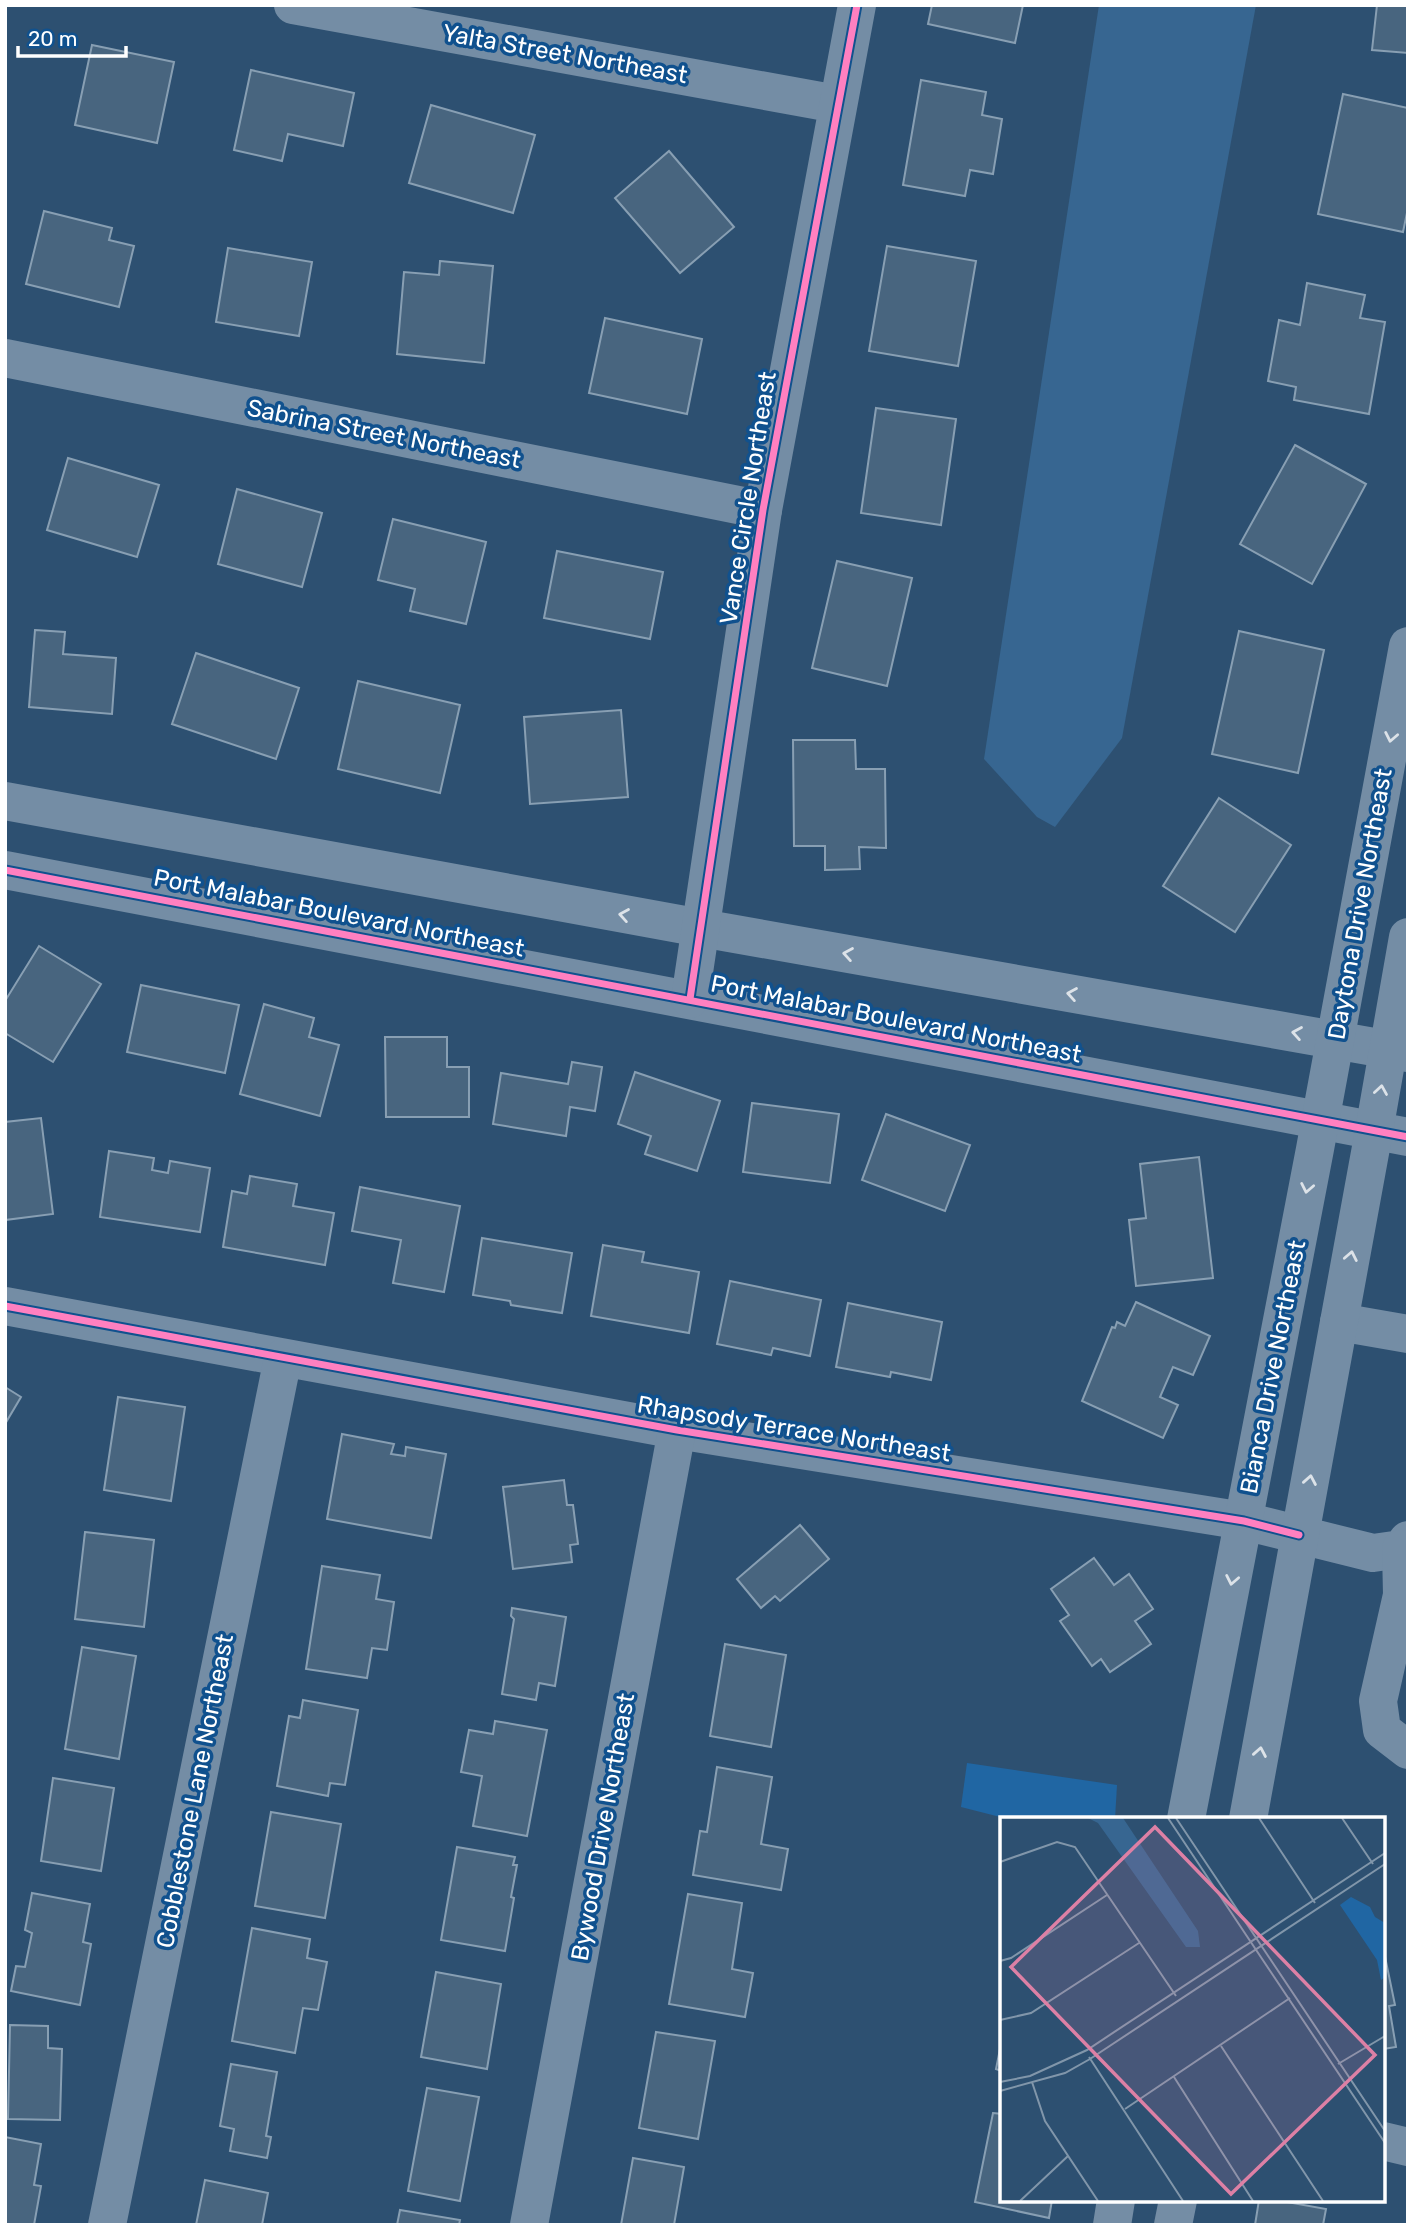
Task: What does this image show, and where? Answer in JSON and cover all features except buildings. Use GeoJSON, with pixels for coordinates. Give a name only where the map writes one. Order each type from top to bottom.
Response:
{"type":"FeatureCollection","features":[{"type":"Feature","properties":{"kind":"street","name":"Yalta Street Northeast"},"geometry":{"type":"LineString","coordinates":[[293,5],[837,104]]}},
{"type":"Feature","properties":{"kind":"street","name":"Vance Circle Northeast"},"geometry":{"type":"LineString","coordinates":[[690,999],[763,510],[857,5]]}},
{"type":"Feature","properties":{"kind":"street","name":"Sabrina Street Northeast"},"geometry":{"type":"LineString","coordinates":[[5,358],[763,510]]}},
{"type":"Feature","properties":{"kind":"street","name":"Daytona Drive Northeast"},"geometry":{"type":"LineString","coordinates":[[1320,1121],[1408,646]]}},
{"type":"Feature","properties":{"kind":"street","name":"Port Malabar Boulevard Northeast"},"geometry":{"type":"LineString","coordinates":[[5,802],[701,929],[1398,1051]]}},
{"type":"Feature","properties":{"kind":"street","name":"Port Malabar Boulevard Northeast"},"geometry":{"type":"LineString","coordinates":[[5,870],[1391,1134]]}},
{"type":"Feature","properties":{"kind":"street"},"geometry":{"type":"LineString","coordinates":[[1248,1817],[1339,1322],[1391,1134],[1408,937]]}},
{"type":"Feature","properties":{"kind":"street","name":"Bianca Drive Northeast"},"geometry":{"type":"LineString","coordinates":[[1186,1817],[1320,1121]]}},
{"type":"Feature","properties":{"kind":"street","name":"Rhapsody Terrace Northeast"},"geometry":{"type":"LineString","coordinates":[[5,1306],[677,1430],[1244,1521],[1373,1553],[1404,1544]]}},
{"type":"Feature","properties":{"kind":"street"},"geometry":{"type":"LineString","coordinates":[[1339,1322],[1408,1334]]}},
{"type":"Feature","properties":{"kind":"street","name":"Cobblestone Lane Northeast"},"geometry":{"type":"LineString","coordinates":[[107,2225],[283,1358]]}},
{"type":"Feature","properties":{"kind":"street","name":"Bywood Drive Northeast"},"geometry":{"type":"LineString","coordinates":[[530,2225],[677,1430]]}},
{"type":"Feature","properties":{"kind":"street"},"geometry":{"type":"LineString","coordinates":[[1404,1544],[1402,1595],[1378,1700],[1382,1730],[1408,1750]]}},
{"type":"Feature","properties":{"kind":"street"},"geometry":{"type":"LineString","coordinates":[[1385,2141],[1408,2147]]}},
{"type":"Feature","properties":{"kind":"street"},"geometry":{"type":"LineString","coordinates":[[1112,2225],[1116,2202]]}},
{"type":"Feature","properties":{"kind":"street"},"geometry":{"type":"LineString","coordinates":[[1173,2225],[1178,2202]]}},
{"type":"Feature","properties":{"kind":"shaded area"},"geometry":{"type":"Polygon","coordinates":[[[1099,5],[1256,5],[1122,738],[1055,827],[1037,817],[984,759],[1099,5]]]}},
{"type":"Feature","properties":{"kind":"shaded area"},"geometry":{"type":"Polygon","coordinates":[[[967,1763],[1117,1785],[1115,1817],[1000,1817],[961,1807],[967,1763]]]}},
{"type":"Feature","properties":{"kind":"cycle path"},"geometry":{"type":"LineString","coordinates":[[690,999],[763,510],[857,5]]}},
{"type":"Feature","properties":{"kind":"cycle path"},"geometry":{"type":"LineString","coordinates":[[5,870],[1408,1137]]}},
{"type":"Feature","properties":{"kind":"cycle path"},"geometry":{"type":"LineString","coordinates":[[5,1306],[677,1430],[1244,1521],[1299,1535]]}}]}
